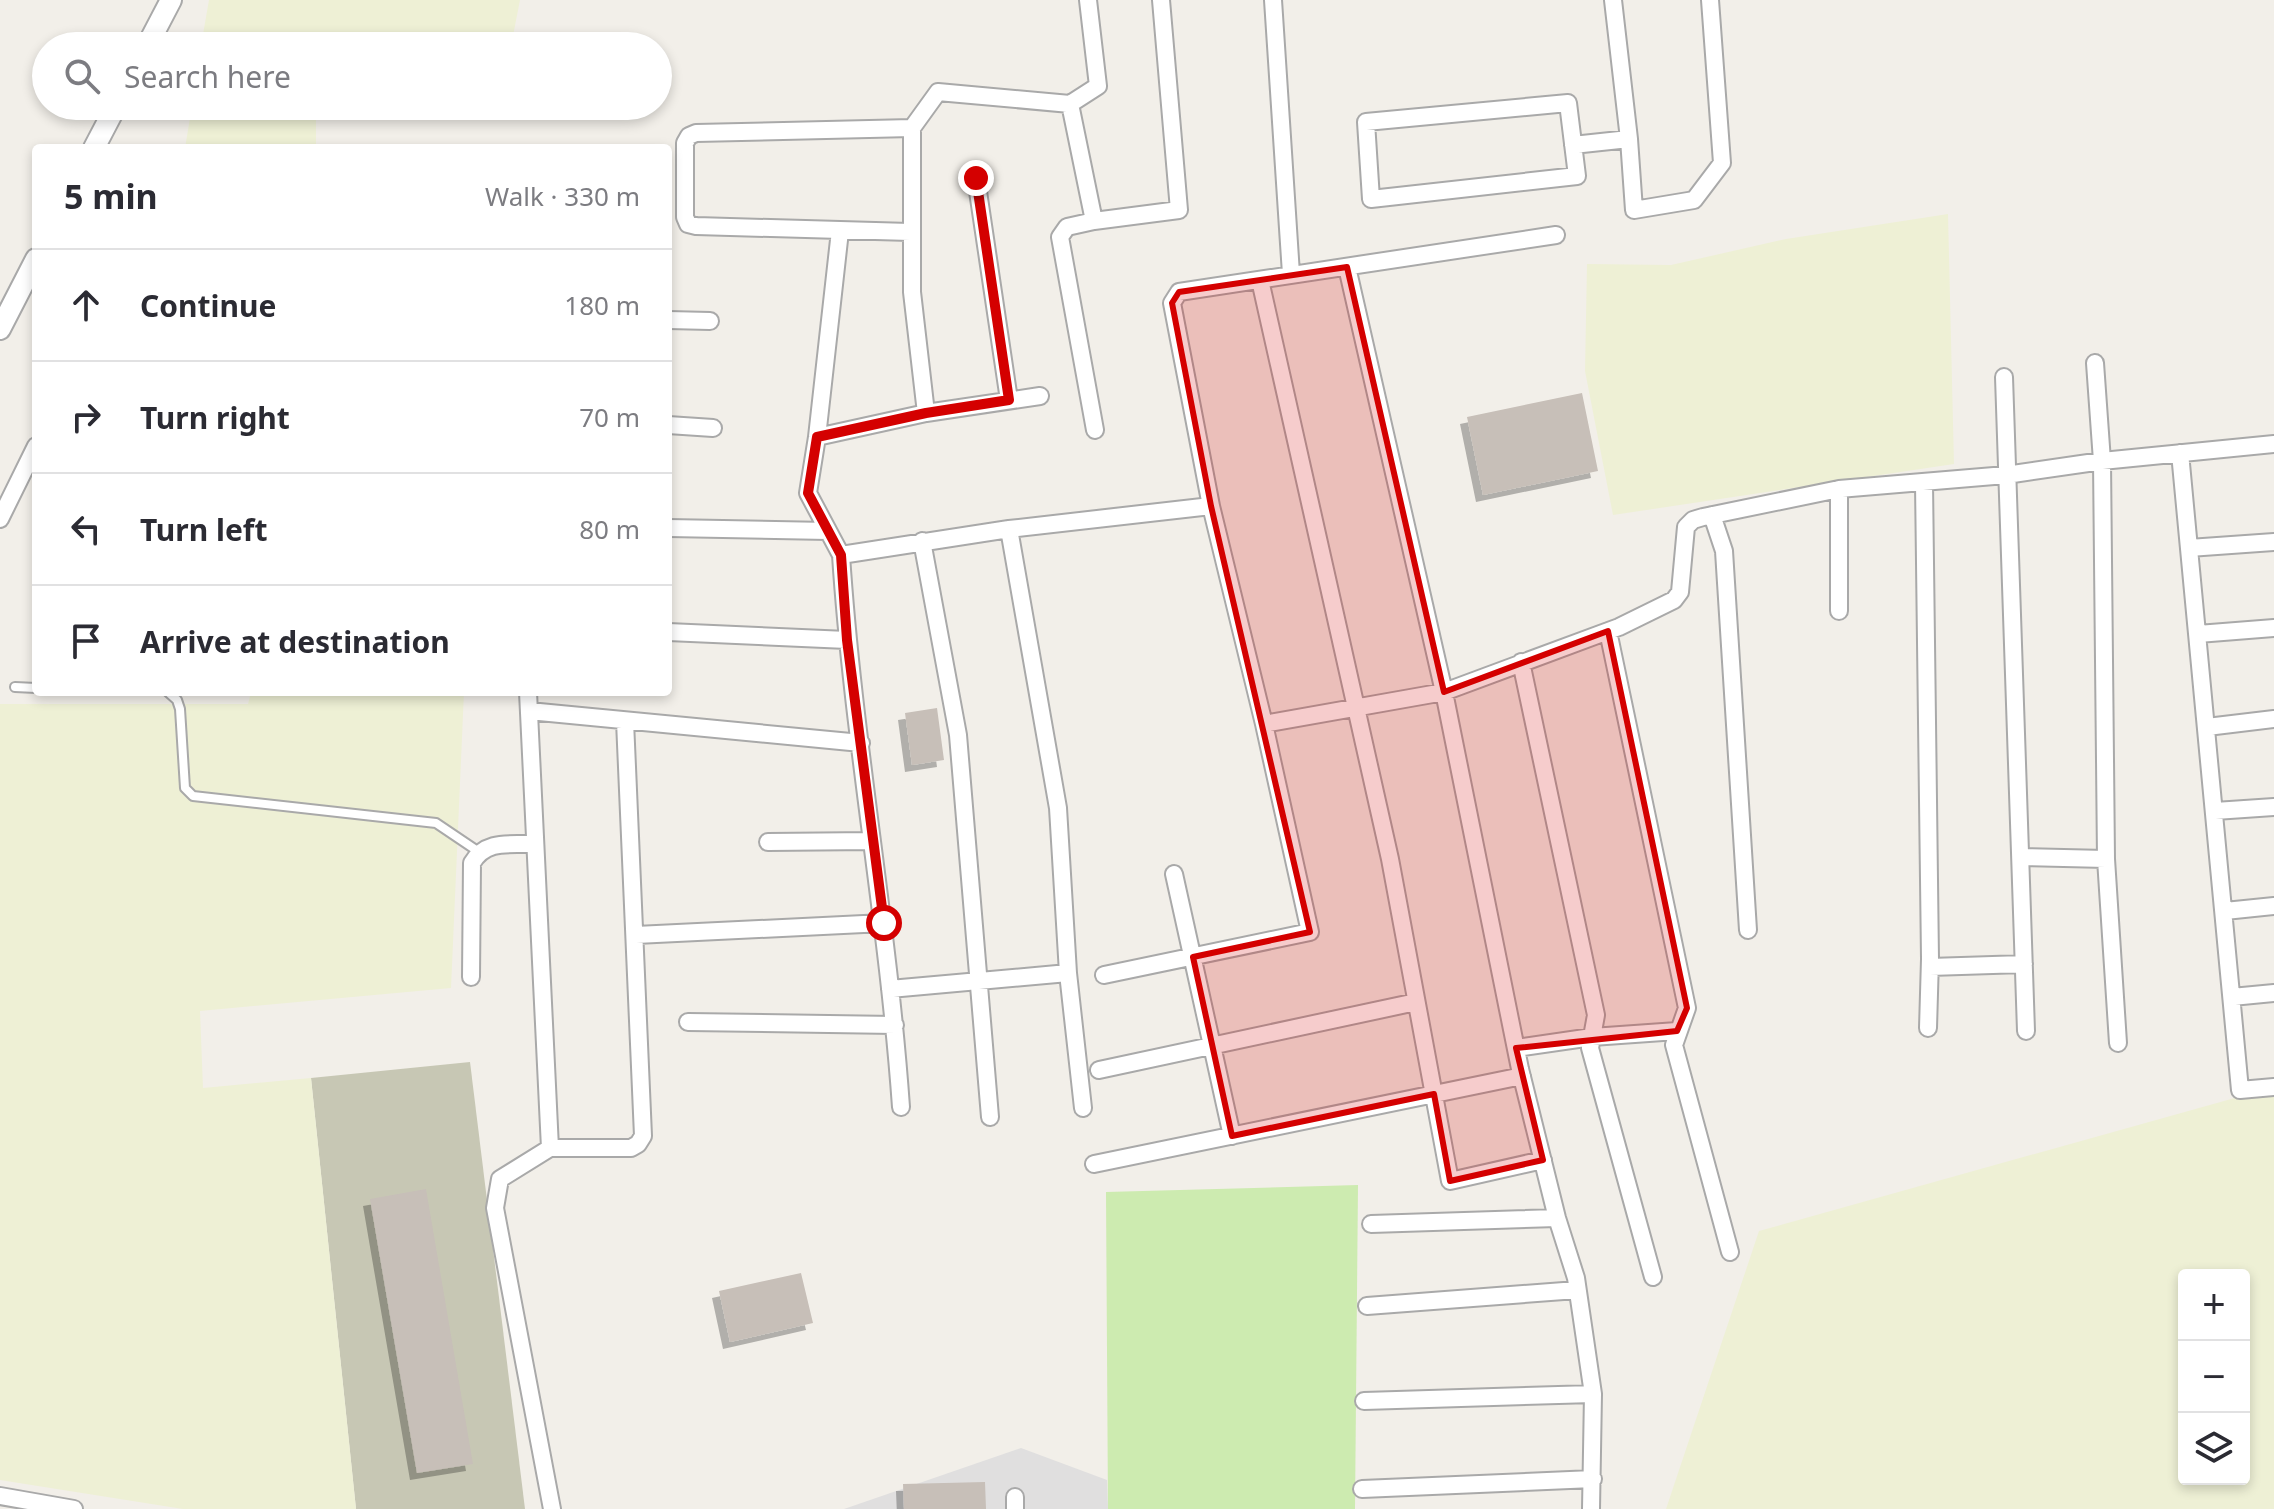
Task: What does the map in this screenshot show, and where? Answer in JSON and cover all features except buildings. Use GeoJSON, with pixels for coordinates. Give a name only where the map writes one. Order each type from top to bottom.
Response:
{"type":"FeatureCollection","features":[{"type":"Feature","properties":{"kind":"street"},"geometry":{"type":"LineString","coordinates":[[154,32],[171,0]]}},
{"type":"Feature","properties":{"kind":"street"},"geometry":{"type":"LineString","coordinates":[[926,413],[912,292],[912,128],[938,92],[1070,104],[1098,86],[1088,0]]}},
{"type":"Feature","properties":{"kind":"street"},"geometry":{"type":"LineString","coordinates":[[1095,430],[1060,237],[1067,227],[1179,210],[1161,0]]}},
{"type":"Feature","properties":{"kind":"street"},"geometry":{"type":"LineString","coordinates":[[1273,0],[1291,274]]}},
{"type":"Feature","properties":{"kind":"street"},"geometry":{"type":"LineString","coordinates":[[1613,0],[1634,210],[1694,200],[1722,163],[1710,0]]}},
{"type":"Feature","properties":{"kind":"street"},"geometry":{"type":"LineString","coordinates":[[1568,103],[1573,145],[1577,176],[1371,199],[1366,122],[1568,103]]}},
{"type":"Feature","properties":{"kind":"street"},"geometry":{"type":"LineString","coordinates":[[1070,104],[1094,221]]}},
{"type":"Feature","properties":{"kind":"street"},"geometry":{"type":"LineString","coordinates":[[96,144],[109,120]]}},
{"type":"Feature","properties":{"kind":"street"},"geometry":{"type":"LineString","coordinates":[[910,232],[688,224],[685,217],[685,143],[689,136],[696,133],[912,128]]}},
{"type":"Feature","properties":{"kind":"street"},"geometry":{"type":"LineString","coordinates":[[1573,145],[1629,139]]}},
{"type":"Feature","properties":{"kind":"street"},"geometry":{"type":"LineString","coordinates":[[976,178],[1009,400]]}},
{"type":"Feature","properties":{"kind":"street"},"geometry":{"type":"LineString","coordinates":[[840,231],[808,493],[841,555],[847,640],[884,923],[901,1107]]}},
{"type":"Feature","properties":{"kind":"street"},"geometry":{"type":"LineString","coordinates":[[1104,975],[1310,932],[1211,506],[1172,303],[1179,292],[1556,235]]}},
{"type":"Feature","properties":{"kind":"street"},"geometry":{"type":"LineString","coordinates":[[0,329],[32,267]]}},
{"type":"Feature","properties":{"kind":"street"},"geometry":{"type":"LineString","coordinates":[[1347,267],[1444,692],[1522,1076],[1577,1290],[1593,1394],[1591,1509]]}},
{"type":"Feature","properties":{"kind":"street"},"geometry":{"type":"LineString","coordinates":[[1260,280],[1390,859],[1450,1181],[1543,1160]]}},
{"type":"Feature","properties":{"kind":"street"},"geometry":{"type":"LineString","coordinates":[[672,320],[710,321]]}},
{"type":"Feature","properties":{"kind":"street"},"geometry":{"type":"LineString","coordinates":[[2095,363],[2102,461],[2106,859],[2118,1043]]}},
{"type":"Feature","properties":{"kind":"street"},"geometry":{"type":"LineString","coordinates":[[2004,377],[2026,1031]]}},
{"type":"Feature","properties":{"kind":"street"},"geometry":{"type":"LineString","coordinates":[[817,437],[926,413],[1040,396]]}},
{"type":"Feature","properties":{"kind":"street"},"geometry":{"type":"LineString","coordinates":[[672,425],[713,428]]}},
{"type":"Feature","properties":{"kind":"street"},"geometry":{"type":"LineString","coordinates":[[1264,724],[1444,692],[1608,631],[1674,600],[1680,592],[1686,527],[1693,520],[1839,489],[2006,475],[2102,461],[2274,444]]}},
{"type":"Feature","properties":{"kind":"street"},"geometry":{"type":"LineString","coordinates":[[2180,453],[2240,1090],[2274,1087]]}},
{"type":"Feature","properties":{"kind":"street"},"geometry":{"type":"LineString","coordinates":[[0,519],[32,454]]}},
{"type":"Feature","properties":{"kind":"street"},"geometry":{"type":"LineString","coordinates":[[1924,483],[1930,967],[1928,1028]]}},
{"type":"Feature","properties":{"kind":"street"},"geometry":{"type":"LineString","coordinates":[[1839,489],[1839,611]]}},
{"type":"Feature","properties":{"kind":"street"},"geometry":{"type":"LineString","coordinates":[[841,555],[1009,529],[1211,506]]}},
{"type":"Feature","properties":{"kind":"street"},"geometry":{"type":"LineString","coordinates":[[1712,515],[1724,551],[1748,930]]}},
{"type":"Feature","properties":{"kind":"street"},"geometry":{"type":"LineString","coordinates":[[672,528],[828,531]]}},
{"type":"Feature","properties":{"kind":"street"},"geometry":{"type":"LineString","coordinates":[[1009,529],[1058,808],[1068,973],[1083,1108]]}},
{"type":"Feature","properties":{"kind":"street"},"geometry":{"type":"LineString","coordinates":[[922,541],[958,735],[990,1117]]}},
{"type":"Feature","properties":{"kind":"street"},"geometry":{"type":"LineString","coordinates":[[2189,548],[2274,542]]}},
{"type":"Feature","properties":{"kind":"street"},"geometry":{"type":"LineString","coordinates":[[2198,634],[2274,628]]}},
{"type":"Feature","properties":{"kind":"street"},"geometry":{"type":"LineString","coordinates":[[1608,631],[1687,1008],[1674,1045],[1730,1252]]}},
{"type":"Feature","properties":{"kind":"street"},"geometry":{"type":"LineString","coordinates":[[672,632],[847,640]]}},
{"type":"Feature","properties":{"kind":"street"},"geometry":{"type":"LineString","coordinates":[[1521,662],[1596,1015],[1590,1048],[1653,1277]]}},
{"type":"Feature","properties":{"kind":"street"},"geometry":{"type":"LineString","coordinates":[[528,696],[550,1148]]}},
{"type":"Feature","properties":{"kind":"street"},"geometry":{"type":"LineString","coordinates":[[529,711],[861,743]]}},
{"type":"Feature","properties":{"kind":"street"},"geometry":{"type":"LineString","coordinates":[[2207,727],[2274,719]]}},
{"type":"Feature","properties":{"kind":"street"},"geometry":{"type":"LineString","coordinates":[[552,1509],[495,1208],[500,1179],[550,1148],[631,1148],[643,1136],[625,721]]}},
{"type":"Feature","properties":{"kind":"street"},"geometry":{"type":"LineString","coordinates":[[2215,811],[2274,807]]}},
{"type":"Feature","properties":{"kind":"street"},"geometry":{"type":"LineString","coordinates":[[768,842],[872,841]]}},
{"type":"Feature","properties":{"kind":"street"},"geometry":{"type":"LineString","coordinates":[[471,977],[472,863],[479,852],[489,846],[535,844]]}},
{"type":"Feature","properties":{"kind":"street"},"geometry":{"type":"LineString","coordinates":[[2022,857],[2106,859]]}},
{"type":"Feature","properties":{"kind":"street"},"geometry":{"type":"LineString","coordinates":[[1174,874],[1232,1136]]}},
{"type":"Feature","properties":{"kind":"street"},"geometry":{"type":"LineString","coordinates":[[2225,911],[2274,906]]}},
{"type":"Feature","properties":{"kind":"street"},"geometry":{"type":"LineString","coordinates":[[636,935],[884,923]]}},
{"type":"Feature","properties":{"kind":"street"},"geometry":{"type":"LineString","coordinates":[[1930,967],[2024,964]]}},
{"type":"Feature","properties":{"kind":"street"},"geometry":{"type":"LineString","coordinates":[[890,989],[1068,973]]}},
{"type":"Feature","properties":{"kind":"street"},"geometry":{"type":"LineString","coordinates":[[2232,997],[2274,993]]}},
{"type":"Feature","properties":{"kind":"street"},"geometry":{"type":"LineString","coordinates":[[1099,1070],[1416,1002]]}},
{"type":"Feature","properties":{"kind":"street"},"geometry":{"type":"LineString","coordinates":[[688,1022],[895,1025]]}},
{"type":"Feature","properties":{"kind":"street"},"geometry":{"type":"LineString","coordinates":[[1516,1048],[1592,1037],[1677,1031]]}},
{"type":"Feature","properties":{"kind":"street"},"geometry":{"type":"LineString","coordinates":[[1094,1164],[1522,1076]]}},
{"type":"Feature","properties":{"kind":"street"},"geometry":{"type":"LineString","coordinates":[[1371,1224],[1557,1218]]}},
{"type":"Feature","properties":{"kind":"street"},"geometry":{"type":"LineString","coordinates":[[1367,1306],[1577,1290]]}},
{"type":"Feature","properties":{"kind":"street"},"geometry":{"type":"LineString","coordinates":[[1364,1401],[1593,1394]]}},
{"type":"Feature","properties":{"kind":"street"},"geometry":{"type":"LineString","coordinates":[[1362,1489],[1593,1479]]}},
{"type":"Feature","properties":{"kind":"street"},"geometry":{"type":"LineString","coordinates":[[0,1496],[74,1509]]}},
{"type":"Feature","properties":{"kind":"lane"},"geometry":{"type":"LineString","coordinates":[[15,687],[32,688]]}},
{"type":"Feature","properties":{"kind":"lane"},"geometry":{"type":"LineString","coordinates":[[172,696],[180,709],[185,788],[193,796],[436,823],[479,852]]}},
{"type":"Feature","properties":{"kind":"highlighted area"},"geometry":{"type":"Polygon","coordinates":[[[1347,267],[1444,692],[1608,631],[1687,1008],[1677,1031],[1516,1048],[1543,1160],[1450,1181],[1434,1094],[1232,1136],[1193,957],[1310,932],[1211,506],[1172,303],[1179,292],[1347,267]]]}},
{"type":"Feature","properties":{"kind":"shaded area"},"geometry":{"type":"Polygon","coordinates":[[[209,0],[520,0],[514,32],[203,32],[209,0]]]}},
{"type":"Feature","properties":{"kind":"shaded area"},"geometry":{"type":"Polygon","coordinates":[[[190,120],[316,120],[316,144],[186,144],[190,120]]]}},
{"type":"Feature","properties":{"kind":"shaded area"},"geometry":{"type":"Polygon","coordinates":[[[1948,214],[1954,464],[1613,515],[1585,371],[1587,264],[1671,265],[1786,239],[1948,214]]]}},
{"type":"Feature","properties":{"kind":"shaded area"},"geometry":{"type":"Polygon","coordinates":[[[250,696],[464,696],[451,988],[200,1011],[203,1088],[311,1078],[356,1509],[183,1509],[0,1480],[0,704],[248,704],[250,696]]]}},
{"type":"Feature","properties":{"kind":"shaded area"},"geometry":{"type":"Polygon","coordinates":[[[470,1062],[525,1509],[356,1509],[311,1078],[470,1062]]]}},
{"type":"Feature","properties":{"kind":"shaded area"},"geometry":{"type":"Polygon","coordinates":[[[2274,1087],[2274,1509],[1666,1509],[1759,1231],[2274,1087]]]}},
{"type":"Feature","properties":{"kind":"shaded area"},"geometry":{"type":"Polygon","coordinates":[[[1021,1448],[1107,1480],[1108,1509],[844,1509],[1021,1448]]]}},
{"type":"Feature","properties":{"kind":"green space"},"geometry":{"type":"Polygon","coordinates":[[[1358,1185],[1355,1509],[1108,1509],[1106,1192],[1358,1185]]]}},
{"type":"Feature","properties":{"kind":"route"},"geometry":{"type":"LineString","coordinates":[[884,923],[847,640],[841,555],[808,493],[817,437],[926,413],[1009,400],[976,178]]}}]}
